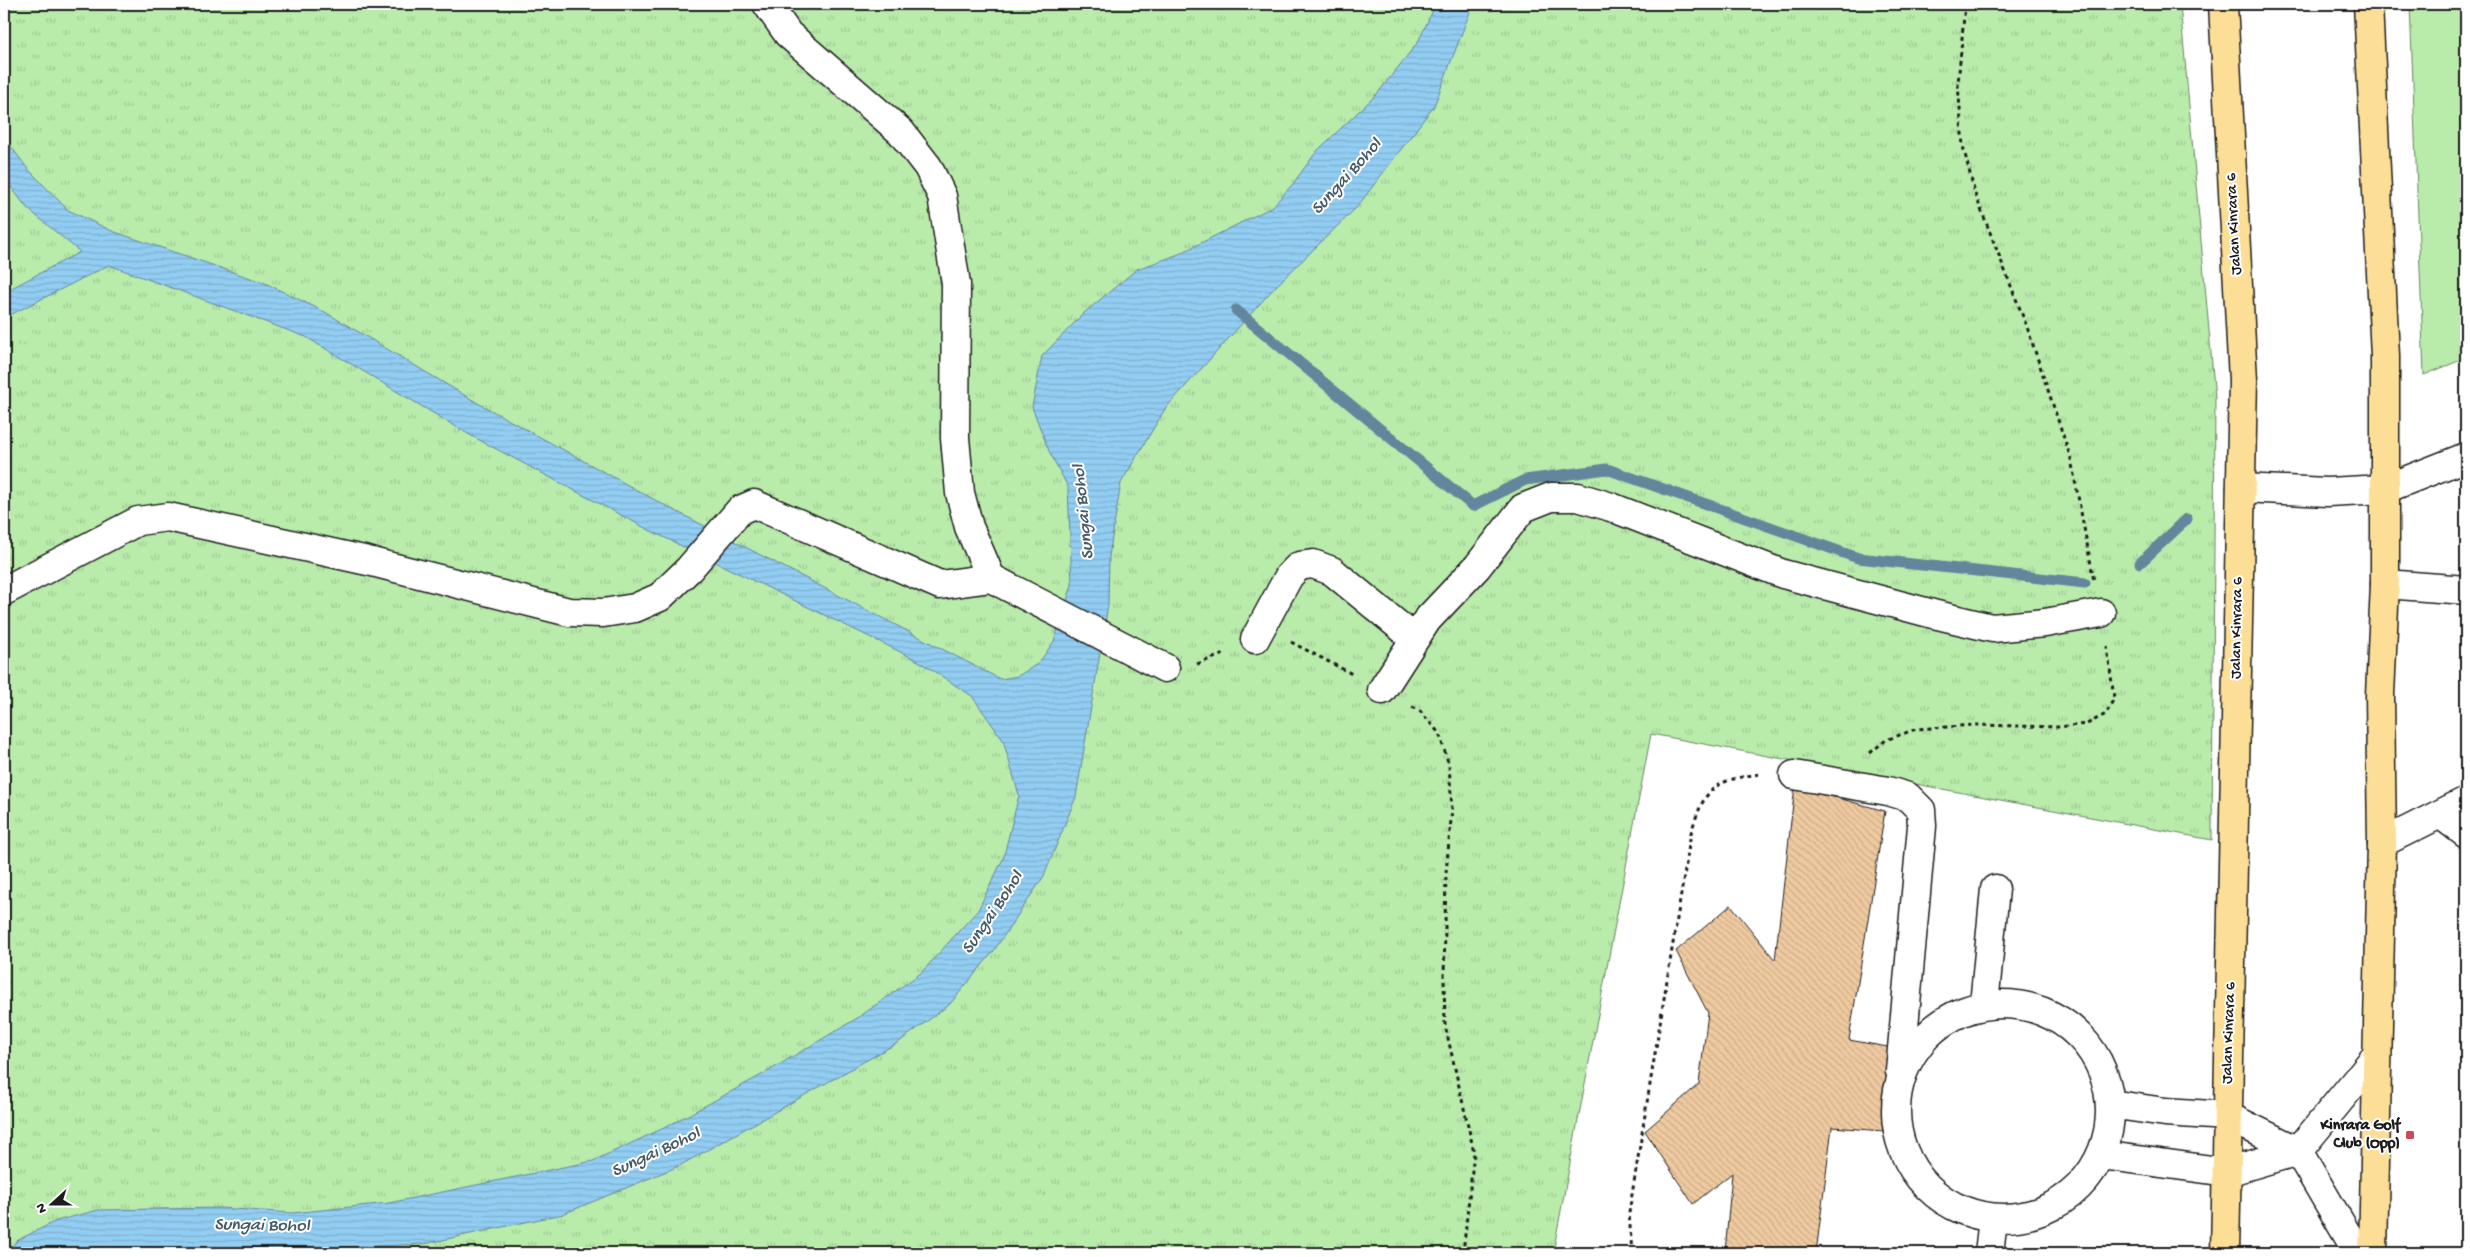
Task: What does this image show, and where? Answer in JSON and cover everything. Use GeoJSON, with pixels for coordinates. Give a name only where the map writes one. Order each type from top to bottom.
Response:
{"type":"FeatureCollection","features":[{"type":"Feature","properties":{"kind":"main road","name":"Jalan Kinrara 6"},"geometry":{"type":"LineString","coordinates":[[2223,4],[2243,380],[2234,917],[2227,1116],[2225,1253]]}},
{"type":"Feature","properties":{"kind":"main road"},"geometry":{"type":"LineString","coordinates":[[2368,4],[2385,356],[2385,584],[2380,695],[2382,843],[2373,1253]]}},
{"type":"Feature","properties":{"kind":"street"},"geometry":{"type":"LineString","coordinates":[[767,4],[788,34],[902,132],[928,167],[942,196],[956,284],[955,438],[960,494],[969,526],[991,578]]}},
{"type":"Feature","properties":{"kind":"street"},"geometry":{"type":"LineString","coordinates":[[2241,488],[2327,492],[2385,489],[2466,457]]}},
{"type":"Feature","properties":{"kind":"street"},"geometry":{"type":"LineString","coordinates":[[1382,690],[1427,620],[1477,567],[1523,508],[1551,497],[1578,497],[1611,506],[1783,574],[1992,628],[2045,624],[2100,614]]}},
{"type":"Feature","properties":{"kind":"street"},"geometry":{"type":"LineString","coordinates":[[4,591],[138,521],[168,517],[359,559],[569,612],[603,613],[635,608],[660,597],[689,570],[740,510],[754,504],[940,585],[991,578],[1165,668]]}},
{"type":"Feature","properties":{"kind":"street"},"geometry":{"type":"LineString","coordinates":[[1255,639],[1289,576],[1299,566],[1313,564],[1332,570],[1416,639]]}},
{"type":"Feature","properties":{"kind":"street"},"geometry":{"type":"LineString","coordinates":[[2385,584],[2466,590]]}},
{"type":"Feature","properties":{"kind":"street"},"geometry":{"type":"LineString","coordinates":[[1794,776],[1888,791],[1908,797],[1921,810],[1922,826],[1898,1086],[1896,1116],[1901,1147],[1916,1174],[1937,1196],[1964,1212],[1993,1219],[2027,1217],[2057,1204],[2083,1183],[2102,1155],[2109,1130],[2110,1104],[2104,1075],[2090,1049],[2070,1027],[2045,1012],[2015,1004],[1984,1005],[1954,1014],[1929,1032],[1910,1056],[1898,1086]]}},
{"type":"Feature","properties":{"kind":"street"},"geometry":{"type":"LineString","coordinates":[[2382,843],[2466,801]]}},
{"type":"Feature","properties":{"kind":"street"},"geometry":{"type":"LineString","coordinates":[[2440,814],[2466,834]]}},
{"type":"Feature","properties":{"kind":"street"},"geometry":{"type":"LineString","coordinates":[[1984,1005],[1995,889]]}},
{"type":"Feature","properties":{"kind":"street"},"geometry":{"type":"LineString","coordinates":[[2102,1155],[2227,1172],[2298,1150],[2376,1056]]}},
{"type":"Feature","properties":{"kind":"street"},"geometry":{"type":"LineString","coordinates":[[2110,1104],[2165,1112],[2227,1116],[2298,1150],[2358,1253]]}},
{"type":"Feature","properties":{"kind":"street"},"geometry":{"type":"LineString","coordinates":[[1989,1253],[1993,1219]]}},
{"type":"Feature","properties":{"kind":"path"},"geometry":{"type":"LineString","coordinates":[[1867,755],[1886,740],[1916,729],[1976,725],[2067,726],[2087,724],[2106,714],[2114,698],[2112,673],[2070,459],[2027,327],[1975,194],[1963,146],[1958,84],[1965,4]]}},
{"type":"Feature","properties":{"kind":"path"},"geometry":{"type":"LineString","coordinates":[[1165,668],[1191,666],[1255,639],[1282,637],[1419,710],[1439,733],[1449,765],[1452,809],[1446,873],[1445,1025],[1474,1152],[1463,1253]]}},
{"type":"Feature","properties":{"kind":"path"},"geometry":{"type":"LineString","coordinates":[[1632,1253],[1628,1213],[1690,834],[1700,804],[1714,787],[1734,777],[1767,773],[1794,776]]}},
{"type":"Feature","properties":{"kind":"green space"},"geometry":{"type":"Polygon","coordinates":[[[4,4],[2180,4],[2215,398],[2212,840],[1651,734],[1553,1253],[4,1253],[4,4]]]}},
{"type":"Feature","properties":{"kind":"green space"},"geometry":{"type":"Polygon","coordinates":[[[2410,4],[2466,4],[2466,358],[2424,375],[2410,4]]]}},
{"type":"Feature","properties":{"kind":"water","name":"Sungai Bohol"},"geometry":{"type":"Polygon","coordinates":[[[1436,4],[1473,4],[1434,106],[1357,207],[1275,287],[1165,409],[1121,483],[1109,556],[1108,605],[1076,797],[1044,876],[993,952],[949,1005],[899,1042],[679,1166],[563,1214],[424,1244],[314,1249],[201,1248],[148,1253],[4,1253],[18,1240],[56,1221],[98,1210],[220,1208],[292,1213],[389,1203],[593,1161],[666,1127],[767,1072],[859,1017],[921,973],[978,910],[1003,859],[1019,795],[1003,740],[972,696],[915,659],[649,530],[468,434],[306,337],[109,265],[4,318],[4,292],[80,252],[27,208],[4,178],[4,137],[27,168],[68,210],[112,231],[265,283],[325,312],[476,402],[666,506],[1000,679],[1018,676],[1039,663],[1054,641],[1072,585],[1068,487],[1049,451],[1032,407],[1042,356],[1084,313],[1137,269],[1177,255],[1272,207],[1292,185],[1317,151],[1377,94],[1418,42],[1436,4]]]}},
{"type":"Feature","properties":{"kind":"building"},"geometry":{"type":"Polygon","coordinates":[[[1795,786],[1885,811],[1849,1040],[1893,1048],[1883,1131],[1832,1127],[1816,1253],[1725,1253],[1732,1173],[1693,1204],[1645,1131],[1699,1084],[1708,1013],[1676,951],[1731,905],[1775,960],[1795,786]]]}},
{"type":"Feature","properties":{"kind":"waterway"},"geometry":{"type":"LineString","coordinates":[[1236,310],[1473,506],[1525,480],[1607,469],[1858,558],[2085,583]]}},
{"type":"Feature","properties":{"kind":"waterway"},"geometry":{"type":"LineString","coordinates":[[2140,563],[2187,519]]}},
{"type":"Feature","properties":{"kind":"place","name":"Kinrara Golf Club (Opp)"},"geometry":{"type":"Point","coordinates":[2410,1135]}}]}
